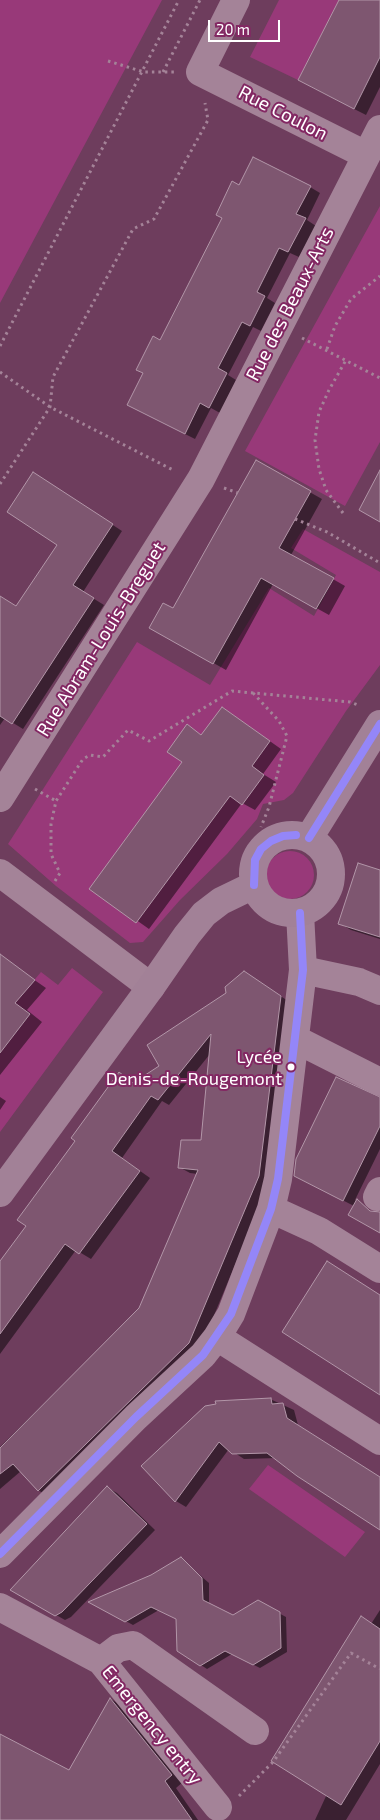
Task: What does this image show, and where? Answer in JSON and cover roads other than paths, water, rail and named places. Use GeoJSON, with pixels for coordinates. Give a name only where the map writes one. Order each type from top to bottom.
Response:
{"type":"FeatureCollection","features":[{"type":"Feature","properties":{"kind":"main road"},"geometry":{"type":"LineString","coordinates":[[309,838],[380,724]]}},
{"type":"Feature","properties":{"kind":"main road"},"geometry":{"type":"LineString","coordinates":[[296,835],[309,838],[324,850],[329,859],[332,878],[330,888],[318,905],[300,913],[288,914],[267,905],[254,885],[255,860],[262,849],[271,841],[283,836],[296,835]]}},
{"type":"Feature","properties":{"kind":"main road"},"geometry":{"type":"LineString","coordinates":[[0,1193],[204,914],[220,901],[254,885]]}},
{"type":"Feature","properties":{"kind":"street","name":"Rue Coulon"},"geometry":{"type":"LineString","coordinates":[[236,0],[200,72],[366,155]]}},
{"type":"Feature","properties":{"kind":"street","name":"Rue des Beaux-Arts"},"geometry":{"type":"LineString","coordinates":[[201,479],[380,129]]}},
{"type":"Feature","properties":{"kind":"street","name":"Rue Abram-Louis-Breguet"},"geometry":{"type":"LineString","coordinates":[[0,798],[201,479]]}},
{"type":"Feature","properties":{"kind":"street"},"geometry":{"type":"LineString","coordinates":[[0,873],[151,987]]}},
{"type":"Feature","properties":{"kind":"street"},"geometry":{"type":"LineString","coordinates":[[0,1554],[136,1417],[203,1355],[231,1314],[271,1209],[278,1179],[303,970],[300,913]]}},
{"type":"Feature","properties":{"kind":"street"},"geometry":{"type":"LineString","coordinates":[[303,970],[359,982],[380,991]]}},
{"type":"Feature","properties":{"kind":"street"},"geometry":{"type":"LineString","coordinates":[[295,1039],[380,1082]]}},
{"type":"Feature","properties":{"kind":"street"},"geometry":{"type":"LineString","coordinates":[[271,1209],[319,1230],[380,1269]]}},
{"type":"Feature","properties":{"kind":"street"},"geometry":{"type":"LineString","coordinates":[[217,1337],[380,1441]]}},
{"type":"Feature","properties":{"kind":"street","name":"Emergency entry"},"geometry":{"type":"LineString","coordinates":[[0,1607],[101,1662],[227,1804]]}},
{"type":"Feature","properties":{"kind":"street"},"geometry":{"type":"LineString","coordinates":[[101,1662],[118,1648],[133,1645],[255,1730]]}},
{"type":"Feature","properties":{"kind":"place","name":"Lycée Denis-de-Rougemont"},"geometry":{"type":"Point","coordinates":[291,1067]}}]}
